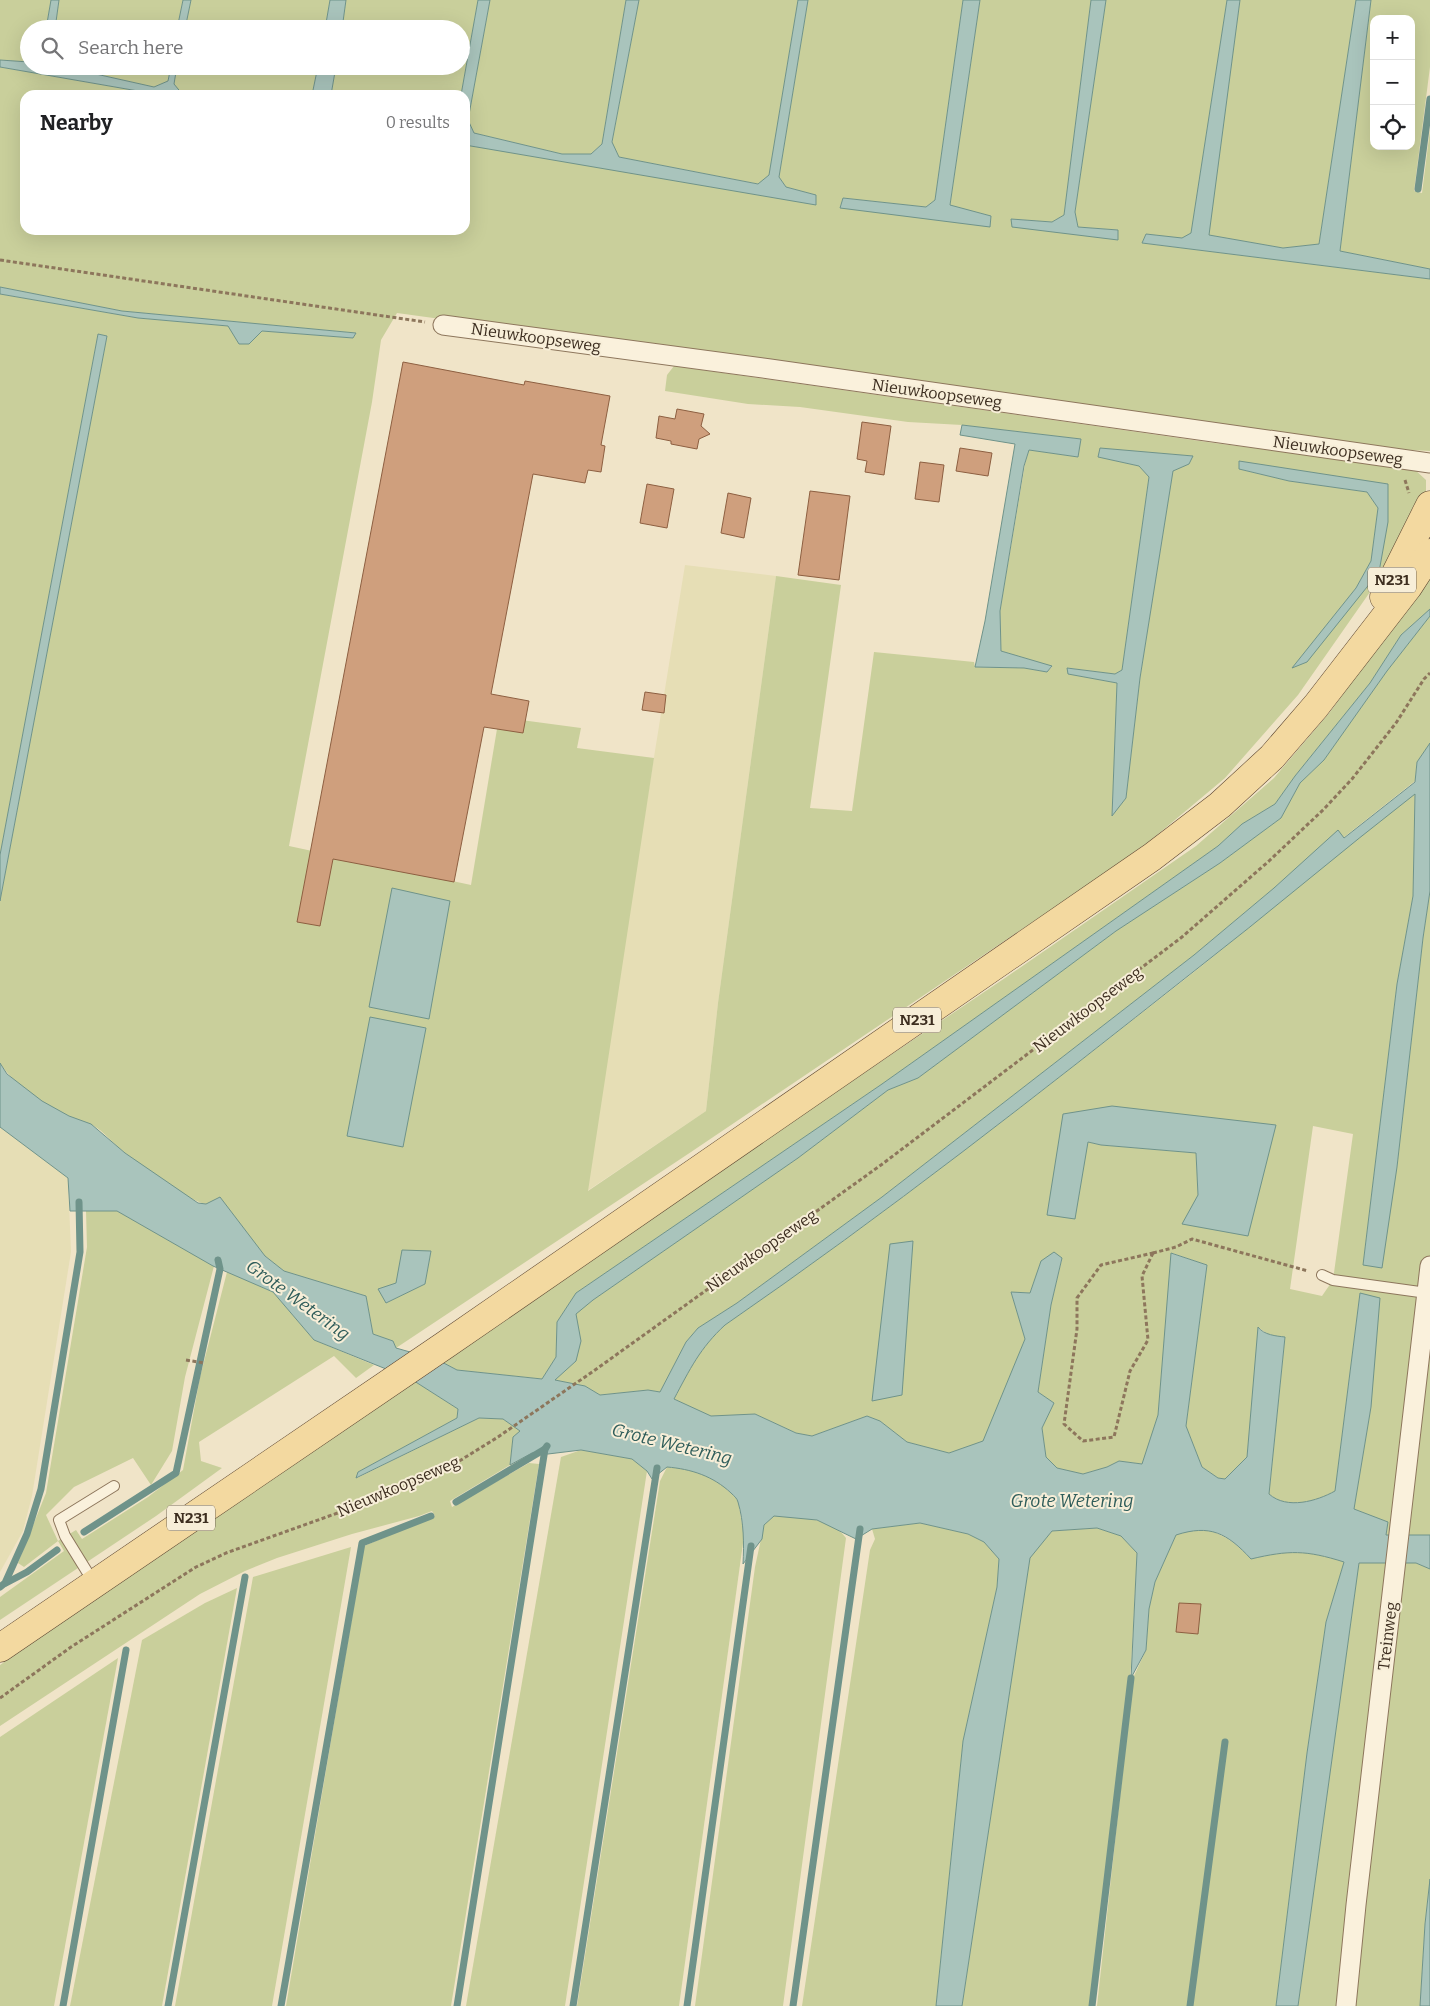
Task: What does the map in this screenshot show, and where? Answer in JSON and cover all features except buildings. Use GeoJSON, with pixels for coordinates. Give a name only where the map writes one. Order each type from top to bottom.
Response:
{"type":"FeatureCollection","features":[{"type":"Feature","properties":{"kind":"main road","name":"N231"},"geometry":{"type":"LineString","coordinates":[[1355,656],[1430,505]]}},
{"type":"Feature","properties":{"kind":"main road","name":"N231"},"geometry":{"type":"LineString","coordinates":[[0,1648],[445,1345],[1152,857],[1220,805],[1272,757],[1316,706],[1408,587],[1430,553]]}},
{"type":"Feature","properties":{"kind":"street","name":"Nieuwkoopseweg"},"geometry":{"type":"LineString","coordinates":[[443,325],[770,368],[1430,463]]}},
{"type":"Feature","properties":{"kind":"street","name":"Treinweg"},"geometry":{"type":"LineString","coordinates":[[1346,2006],[1399,1523],[1430,1266]]}},
{"type":"Feature","properties":{"kind":"lane"},"geometry":{"type":"LineString","coordinates":[[1322,1275],[1333,1280],[1427,1293]]}},
{"type":"Feature","properties":{"kind":"lane"},"geometry":{"type":"LineString","coordinates":[[95,1584],[65,1536],[59,1520],[114,1486]]}},
{"type":"Feature","properties":{"kind":"path"},"geometry":{"type":"LineString","coordinates":[[0,260],[443,325]]}},
{"type":"Feature","properties":{"kind":"path","name":"Nieuwkoopseweg"},"geometry":{"type":"LineString","coordinates":[[0,1698],[71,1647],[196,1567],[226,1553],[371,1501],[448,1468],[498,1437],[595,1370],[881,1165],[1182,937],[1269,861],[1341,791],[1396,723],[1424,679],[1430,673]]}},
{"type":"Feature","properties":{"kind":"path"},"geometry":{"type":"LineString","coordinates":[[1153,1253],[1142,1276],[1148,1340],[1130,1370],[1114,1437],[1083,1441],[1064,1424],[1076,1329],[1077,1298],[1101,1265],[1176,1247],[1192,1239],[1322,1275]]}},
{"type":"Feature","properties":{"kind":"path"},"geometry":{"type":"LineString","coordinates":[[186,1360],[204,1363]]}},
{"type":"Feature","properties":{"kind":"shaded area"},"geometry":{"type":"Polygon","coordinates":[[[685,565],[776,576],[718,1003],[706,1111],[587,1191],[630,906],[685,565]]]}},
{"type":"Feature","properties":{"kind":"shaded area"},"geometry":{"type":"Polygon","coordinates":[[[0,1127],[68,1178],[71,1252],[32,1496],[23,1531],[0,1572],[0,1127]]]}},
{"type":"Feature","properties":{"kind":"green space"},"geometry":{"type":"Polygon","coordinates":[[[0,0],[51,0],[48,20],[20,20],[20,62],[0,60],[0,0]]]}},
{"type":"Feature","properties":{"kind":"green space"},"geometry":{"type":"Polygon","coordinates":[[[59,0],[183,0],[179,20],[56,20],[59,0]]]}},
{"type":"Feature","properties":{"kind":"green space"},"geometry":{"type":"Polygon","coordinates":[[[191,0],[330,0],[327,20],[187,20],[191,0]]]}},
{"type":"Feature","properties":{"kind":"green space"},"geometry":{"type":"Polygon","coordinates":[[[346,0],[478,0],[470,45],[470,20],[343,20],[346,0]]]}},
{"type":"Feature","properties":{"kind":"green space"},"geometry":{"type":"Polygon","coordinates":[[[490,0],[626,0],[602,144],[591,154],[562,154],[474,133],[470,124],[470,109],[490,0]]]}},
{"type":"Feature","properties":{"kind":"green space"},"geometry":{"type":"Polygon","coordinates":[[[639,0],[798,0],[769,176],[759,184],[619,157],[612,143],[639,0]]]}},
{"type":"Feature","properties":{"kind":"green space"},"geometry":{"type":"Polygon","coordinates":[[[808,0],[963,0],[935,200],[926,207],[843,198],[840,207],[990,226],[991,216],[950,206],[980,0],[1091,0],[1064,215],[1052,222],[1011,219],[1118,240],[1118,230],[1078,227],[1075,212],[1106,0],[1227,0],[1191,234],[1182,239],[1146,234],[1142,243],[1430,279],[1430,451],[1393,449],[397,313],[381,340],[372,402],[289,846],[471,885],[499,717],[581,728],[577,748],[654,758],[588,1191],[706,1111],[718,1003],[776,576],[841,585],[810,808],[852,811],[874,652],[974,662],[975,667],[1024,668],[1047,672],[1052,667],[1001,651],[1000,611],[1029,450],[1078,457],[1081,439],[962,425],[908,422],[800,407],[748,404],[665,391],[667,375],[674,366],[1214,443],[1413,468],[1426,480],[1426,499],[1370,592],[1298,695],[1225,778],[1151,840],[1095,880],[691,1152],[396,1348],[393,1341],[373,1334],[366,1296],[284,1271],[265,1256],[246,1234],[206,1204],[186,1196],[160,1179],[94,1126],[74,1119],[31,1094],[0,1063],[0,901],[107,336],[98,334],[0,855],[0,294],[138,318],[228,326],[249,344],[261,331],[353,338],[356,333],[122,311],[0,287],[0,67],[20,70],[20,75],[46,75],[132,90],[20,90],[20,235],[470,235],[470,146],[816,195],[786,187],[779,177],[808,0]],[[1100,449],[1099,457],[1139,466],[1149,477],[1122,670],[1115,674],[1068,668],[1069,674],[1117,683],[1112,814],[1126,798],[1140,678],[1173,470],[1189,464],[1192,456],[1100,449]],[[1239,469],[1289,481],[1367,492],[1378,508],[1371,561],[1356,588],[1293,667],[1379,572],[1388,484],[1239,469]],[[431,1251],[396,1283],[386,1303],[425,1284],[431,1251]]]}},
{"type":"Feature","properties":{"kind":"green space"},"geometry":{"type":"Polygon","coordinates":[[[1240,0],[1356,0],[1319,244],[1283,248],[1208,235],[1240,0]]]}},
{"type":"Feature","properties":{"kind":"green space"},"geometry":{"type":"Polygon","coordinates":[[[1371,0],[1430,0],[1430,67],[1414,191],[1422,193],[1430,130],[1430,269],[1340,251],[1371,0]]]}},
{"type":"Feature","properties":{"kind":"green space"},"geometry":{"type":"Polygon","coordinates":[[[100,75],[169,75],[168,81],[154,87],[100,75]]]}},
{"type":"Feature","properties":{"kind":"green space"},"geometry":{"type":"Polygon","coordinates":[[[176,75],[316,75],[313,90],[178,90],[174,84],[176,75]]]}},
{"type":"Feature","properties":{"kind":"green space"},"geometry":{"type":"Polygon","coordinates":[[[334,75],[465,75],[462,90],[332,90],[334,75]]]}},
{"type":"Feature","properties":{"kind":"green space"},"geometry":{"type":"Polygon","coordinates":[[[1430,567],[1430,609],[1401,635],[1370,683],[1295,776],[1275,804],[1242,824],[1218,846],[882,1084],[576,1293],[557,1322],[556,1357],[542,1379],[457,1370],[438,1360],[1005,978],[1196,846],[1274,778],[1330,712],[1398,619],[1430,567]]]}},
{"type":"Feature","properties":{"kind":"green space"},"geometry":{"type":"Polygon","coordinates":[[[1430,616],[1430,743],[1417,762],[1415,781],[1343,838],[1338,831],[1194,955],[882,1197],[737,1303],[698,1328],[686,1342],[660,1392],[648,1390],[600,1395],[585,1386],[554,1380],[576,1361],[576,1313],[798,1158],[888,1090],[918,1078],[1116,931],[1220,863],[1281,818],[1300,783],[1324,760],[1387,671],[1430,616]]]}},
{"type":"Feature","properties":{"kind":"green space"},"geometry":{"type":"Polygon","coordinates":[[[1415,793],[1413,896],[1397,984],[1363,1265],[1397,1167],[1430,891],[1430,1535],[1386,1535],[1387,1522],[1354,1509],[1371,1407],[1360,1293],[1335,1491],[1311,1501],[1293,1503],[1276,1499],[1269,1494],[1285,1338],[1268,1334],[1259,1328],[1247,1457],[1225,1479],[1218,1478],[1202,1467],[1186,1426],[1207,1265],[1172,1253],[1158,1415],[1143,1464],[1119,1461],[1107,1467],[1083,1474],[1056,1468],[1046,1457],[1042,1428],[1054,1403],[1038,1392],[1051,1305],[1062,1259],[1041,1261],[1030,1293],[1011,1292],[1025,1339],[984,1441],[949,1453],[907,1442],[880,1421],[867,1416],[812,1436],[796,1433],[755,1414],[711,1417],[674,1399],[702,1351],[725,1325],[845,1240],[1020,1108],[1194,972],[1415,793]],[[1063,1114],[1075,1218],[1087,1142],[1101,1145],[1196,1153],[1198,1195],[1275,1125],[1063,1114]],[[1313,1126],[1290,1289],[1322,1296],[1333,1280],[1353,1134],[1313,1126]]]}},
{"type":"Feature","properties":{"kind":"green space"},"geometry":{"type":"Polygon","coordinates":[[[86,1211],[117,1211],[214,1266],[185,1377],[172,1451],[151,1485],[133,1458],[74,1487],[46,1515],[58,1541],[24,1567],[18,1563],[46,1493],[87,1247],[86,1211]]]}},
{"type":"Feature","properties":{"kind":"green space"},"geometry":{"type":"Polygon","coordinates":[[[227,1272],[273,1292],[314,1340],[374,1365],[356,1378],[334,1356],[199,1442],[201,1461],[222,1468],[156,1516],[0,1620],[0,1597],[64,1551],[58,1541],[76,1530],[82,1539],[148,1497],[183,1470],[200,1377],[227,1272]]]}},
{"type":"Feature","properties":{"kind":"green space"},"geometry":{"type":"Polygon","coordinates":[[[411,1379],[458,1409],[457,1418],[358,1472],[357,1478],[479,1418],[503,1419],[521,1431],[513,1437],[510,1465],[450,1501],[452,1507],[529,1463],[539,1464],[451,2006],[286,2006],[364,1546],[435,1516],[432,1511],[277,1558],[245,1571],[200,1594],[0,1726],[0,1665],[411,1379]]]}},
{"type":"Feature","properties":{"kind":"green space"},"geometry":{"type":"Polygon","coordinates":[[[581,1450],[632,1459],[647,1471],[565,2006],[466,2006],[561,1457],[581,1450]]]}},
{"type":"Feature","properties":{"kind":"green space"},"geometry":{"type":"Polygon","coordinates":[[[667,1467],[686,1469],[706,1476],[722,1485],[738,1500],[744,1536],[679,2006],[577,2006],[660,1481],[667,1467]]]}},
{"type":"Feature","properties":{"kind":"green space"},"geometry":{"type":"Polygon","coordinates":[[[774,1516],[803,1518],[823,1522],[840,1531],[846,1538],[783,2006],[695,2006],[755,1567],[764,1525],[774,1516]]]}},
{"type":"Feature","properties":{"kind":"green space"},"geometry":{"type":"Polygon","coordinates":[[[920,1523],[968,1534],[984,1542],[999,1559],[997,1587],[963,1741],[936,2006],[802,2006],[870,1550],[875,1539],[872,1529],[920,1523]]]}},
{"type":"Feature","properties":{"kind":"green space"},"geometry":{"type":"Polygon","coordinates":[[[1097,1528],[1121,1536],[1137,1553],[1131,1667],[1090,2006],[962,2006],[1030,1557],[1052,1531],[1097,1528]]]}},
{"type":"Feature","properties":{"kind":"green space"},"geometry":{"type":"Polygon","coordinates":[[[1193,1529],[1210,1531],[1225,1537],[1251,1559],[1276,1554],[1308,1553],[1344,1562],[1326,1622],[1307,1753],[1276,2006],[1097,2006],[1133,1678],[1146,1650],[1149,1609],[1155,1582],[1176,1535],[1193,1529]]]}},
{"type":"Feature","properties":{"kind":"green space"},"geometry":{"type":"Polygon","coordinates":[[[351,1547],[272,2006],[175,2006],[253,1577],[351,1547]]]}},
{"type":"Feature","properties":{"kind":"green space"},"geometry":{"type":"Polygon","coordinates":[[[1359,1562],[1416,1563],[1430,1569],[1430,1879],[1420,2006],[1298,2006],[1359,1562]]]}},
{"type":"Feature","properties":{"kind":"green space"},"geometry":{"type":"Polygon","coordinates":[[[237,1588],[162,2006],[70,2006],[142,1640],[205,1603],[237,1588]]]}},
{"type":"Feature","properties":{"kind":"green space"},"geometry":{"type":"Polygon","coordinates":[[[118,1658],[54,2006],[0,2006],[0,1737],[118,1658]]]}},
{"type":"Feature","properties":{"kind":"water"},"geometry":{"type":"Polygon","coordinates":[[[51,0],[59,0],[56,20],[48,20],[51,0]]]}},
{"type":"Feature","properties":{"kind":"water"},"geometry":{"type":"Polygon","coordinates":[[[183,0],[191,0],[187,20],[179,20],[183,0]]]}},
{"type":"Feature","properties":{"kind":"water"},"geometry":{"type":"Polygon","coordinates":[[[330,0],[346,0],[343,20],[327,20],[330,0]]]}},
{"type":"Feature","properties":{"kind":"water"},"geometry":{"type":"Polygon","coordinates":[[[478,0],[490,0],[470,109],[470,90],[462,90],[465,75],[470,75],[470,45],[478,0]]]}},
{"type":"Feature","properties":{"kind":"water"},"geometry":{"type":"Polygon","coordinates":[[[626,0],[639,0],[612,142],[619,157],[758,184],[769,175],[798,0],[808,0],[779,177],[786,187],[816,195],[816,205],[470,146],[470,124],[474,133],[562,154],[591,154],[602,144],[626,0]]]}},
{"type":"Feature","properties":{"kind":"water"},"geometry":{"type":"Polygon","coordinates":[[[963,0],[980,0],[950,205],[991,216],[990,227],[840,208],[843,198],[926,207],[935,200],[963,0]]]}},
{"type":"Feature","properties":{"kind":"water"},"geometry":{"type":"Polygon","coordinates":[[[1091,0],[1106,0],[1075,212],[1078,227],[1118,230],[1118,240],[1012,227],[1011,219],[1052,222],[1064,215],[1091,0]]]}},
{"type":"Feature","properties":{"kind":"water"},"geometry":{"type":"Polygon","coordinates":[[[1227,0],[1240,0],[1209,235],[1283,248],[1319,244],[1356,0],[1371,0],[1340,251],[1430,269],[1430,279],[1142,243],[1146,234],[1182,238],[1191,233],[1227,0]]]}},
{"type":"Feature","properties":{"kind":"water"},"geometry":{"type":"Polygon","coordinates":[[[0,60],[20,61],[20,70],[0,67],[0,60]]]}},
{"type":"Feature","properties":{"kind":"water"},"geometry":{"type":"Polygon","coordinates":[[[46,75],[100,75],[154,87],[168,81],[169,75],[176,75],[174,84],[179,90],[132,90],[46,75]]]}},
{"type":"Feature","properties":{"kind":"water"},"geometry":{"type":"Polygon","coordinates":[[[316,75],[334,75],[332,90],[313,90],[316,75]]]}},
{"type":"Feature","properties":{"kind":"water"},"geometry":{"type":"Polygon","coordinates":[[[0,287],[122,311],[356,333],[353,338],[262,331],[249,344],[239,344],[228,326],[138,318],[0,294],[0,287]]]}},
{"type":"Feature","properties":{"kind":"water"},"geometry":{"type":"Polygon","coordinates":[[[98,334],[107,336],[0,901],[0,855],[98,334]]]}},
{"type":"Feature","properties":{"kind":"water"},"geometry":{"type":"Polygon","coordinates":[[[962,425],[1081,439],[1078,457],[1029,450],[1024,466],[1000,611],[1001,651],[1052,666],[1047,672],[1024,668],[975,667],[985,621],[1015,444],[960,435],[962,425]]]}},
{"type":"Feature","properties":{"kind":"water"},"geometry":{"type":"Polygon","coordinates":[[[1100,448],[1193,456],[1189,464],[1173,471],[1140,678],[1126,798],[1112,816],[1117,683],[1068,674],[1067,668],[1115,674],[1122,670],[1149,477],[1139,466],[1098,457],[1100,448]]]}},
{"type":"Feature","properties":{"kind":"water"},"geometry":{"type":"Polygon","coordinates":[[[1239,461],[1388,484],[1388,522],[1379,572],[1307,662],[1292,668],[1356,588],[1371,561],[1378,508],[1367,492],[1289,481],[1239,469],[1239,461]]]}},
{"type":"Feature","properties":{"kind":"water","name":"Grote Wetering"},"geometry":{"type":"Polygon","coordinates":[[[1430,609],[1430,616],[1387,671],[1324,760],[1300,783],[1281,818],[1220,863],[1116,931],[918,1078],[888,1090],[798,1158],[593,1300],[576,1314],[581,1341],[576,1361],[555,1380],[585,1386],[600,1395],[648,1390],[660,1392],[686,1342],[698,1328],[737,1303],[882,1197],[1194,955],[1274,888],[1338,830],[1344,838],[1415,782],[1417,762],[1430,743],[1430,891],[1397,1167],[1382,1268],[1363,1265],[1397,984],[1413,896],[1415,794],[1020,1108],[845,1240],[725,1325],[702,1351],[674,1399],[711,1416],[755,1414],[796,1433],[812,1436],[867,1416],[880,1421],[907,1442],[949,1453],[983,1441],[1025,1339],[1011,1292],[1030,1293],[1041,1261],[1054,1252],[1062,1258],[1051,1305],[1038,1392],[1054,1403],[1042,1428],[1046,1457],[1057,1468],[1083,1474],[1107,1467],[1119,1461],[1142,1464],[1158,1415],[1171,1253],[1207,1265],[1186,1426],[1202,1467],[1218,1478],[1225,1479],[1247,1457],[1258,1327],[1274,1336],[1285,1337],[1269,1494],[1284,1502],[1311,1501],[1335,1491],[1360,1293],[1380,1298],[1371,1407],[1354,1509],[1388,1522],[1386,1535],[1430,1535],[1430,1569],[1416,1563],[1359,1563],[1298,2006],[1276,2006],[1307,1753],[1326,1622],[1344,1562],[1308,1553],[1276,1554],[1251,1559],[1234,1543],[1217,1533],[1199,1530],[1176,1535],[1155,1582],[1149,1609],[1146,1650],[1131,1678],[1137,1553],[1121,1536],[1097,1528],[1052,1531],[1030,1558],[962,2006],[936,2006],[963,1741],[997,1587],[999,1559],[984,1542],[968,1534],[920,1523],[872,1529],[856,1539],[817,1520],[774,1516],[764,1525],[762,1539],[743,1564],[743,1533],[738,1502],[731,1493],[717,1482],[701,1474],[667,1467],[652,1479],[647,1471],[632,1459],[581,1450],[548,1454],[532,1453],[510,1465],[513,1437],[520,1431],[503,1419],[479,1418],[356,1478],[358,1472],[457,1418],[458,1409],[411,1379],[314,1340],[273,1292],[213,1266],[117,1211],[70,1211],[68,1178],[0,1127],[0,1063],[7,1074],[42,1101],[69,1116],[91,1124],[125,1153],[198,1203],[206,1204],[220,1197],[265,1256],[284,1271],[366,1296],[373,1334],[393,1341],[396,1348],[438,1360],[457,1370],[542,1379],[556,1357],[557,1322],[576,1293],[882,1084],[1218,846],[1242,824],[1275,804],[1295,776],[1370,683],[1401,635],[1430,609]]]}},
{"type":"Feature","properties":{"kind":"water"},"geometry":{"type":"Polygon","coordinates":[[[392,888],[450,901],[429,1019],[369,1007],[392,888]]]}},
{"type":"Feature","properties":{"kind":"water"},"geometry":{"type":"Polygon","coordinates":[[[370,1017],[426,1028],[403,1147],[347,1136],[370,1017]]]}},
{"type":"Feature","properties":{"kind":"water"},"geometry":{"type":"Polygon","coordinates":[[[1112,1106],[1276,1125],[1248,1236],[1182,1224],[1198,1195],[1196,1153],[1101,1145],[1088,1142],[1075,1219],[1047,1215],[1063,1114],[1112,1106]]]}},
{"type":"Feature","properties":{"kind":"water"},"geometry":{"type":"Polygon","coordinates":[[[913,1241],[902,1395],[872,1401],[890,1244],[913,1241]]]}},
{"type":"Feature","properties":{"kind":"water"},"geometry":{"type":"Polygon","coordinates":[[[402,1250],[431,1251],[425,1284],[386,1303],[378,1289],[396,1283],[402,1250]]]}},
{"type":"Feature","properties":{"kind":"water"},"geometry":{"type":"Polygon","coordinates":[[[1430,1879],[1430,2006],[1420,2006],[1425,1924],[1430,1879]]]}},
{"type":"Feature","properties":{"kind":"waterway"},"geometry":{"type":"LineString","coordinates":[[1418,189],[1430,99]]}},
{"type":"Feature","properties":{"kind":"waterway"},"geometry":{"type":"LineString","coordinates":[[0,1587],[5,1583],[27,1534],[41,1489],[80,1252],[79,1202]]}},
{"type":"Feature","properties":{"kind":"waterway"},"geometry":{"type":"LineString","coordinates":[[84,1532],[176,1473],[220,1269],[218,1260]]}},
{"type":"Feature","properties":{"kind":"waterway"},"geometry":{"type":"LineString","coordinates":[[457,2006],[547,1446]]}},
{"type":"Feature","properties":{"kind":"waterway"},"geometry":{"type":"LineString","coordinates":[[456,1502],[545,1449]]}},
{"type":"Feature","properties":{"kind":"waterway"},"geometry":{"type":"LineString","coordinates":[[573,2006],[657,1468]]}},
{"type":"Feature","properties":{"kind":"waterway"},"geometry":{"type":"LineString","coordinates":[[281,2006],[362,1543],[431,1516]]}},
{"type":"Feature","properties":{"kind":"waterway"},"geometry":{"type":"LineString","coordinates":[[793,2006],[860,1529]]}},
{"type":"Feature","properties":{"kind":"waterway"},"geometry":{"type":"LineString","coordinates":[[687,2006],[751,1546]]}},
{"type":"Feature","properties":{"kind":"waterway"},"geometry":{"type":"LineString","coordinates":[[6,1583],[27,1572],[57,1550]]}},
{"type":"Feature","properties":{"kind":"waterway"},"geometry":{"type":"LineString","coordinates":[[168,2006],[245,1577]]}},
{"type":"Feature","properties":{"kind":"waterway"},"geometry":{"type":"LineString","coordinates":[[63,2006],[126,1650]]}},
{"type":"Feature","properties":{"kind":"waterway"},"geometry":{"type":"LineString","coordinates":[[1092,2006],[1131,1678]]}},
{"type":"Feature","properties":{"kind":"waterway"},"geometry":{"type":"LineString","coordinates":[[1190,2006],[1225,1742]]}}]}
